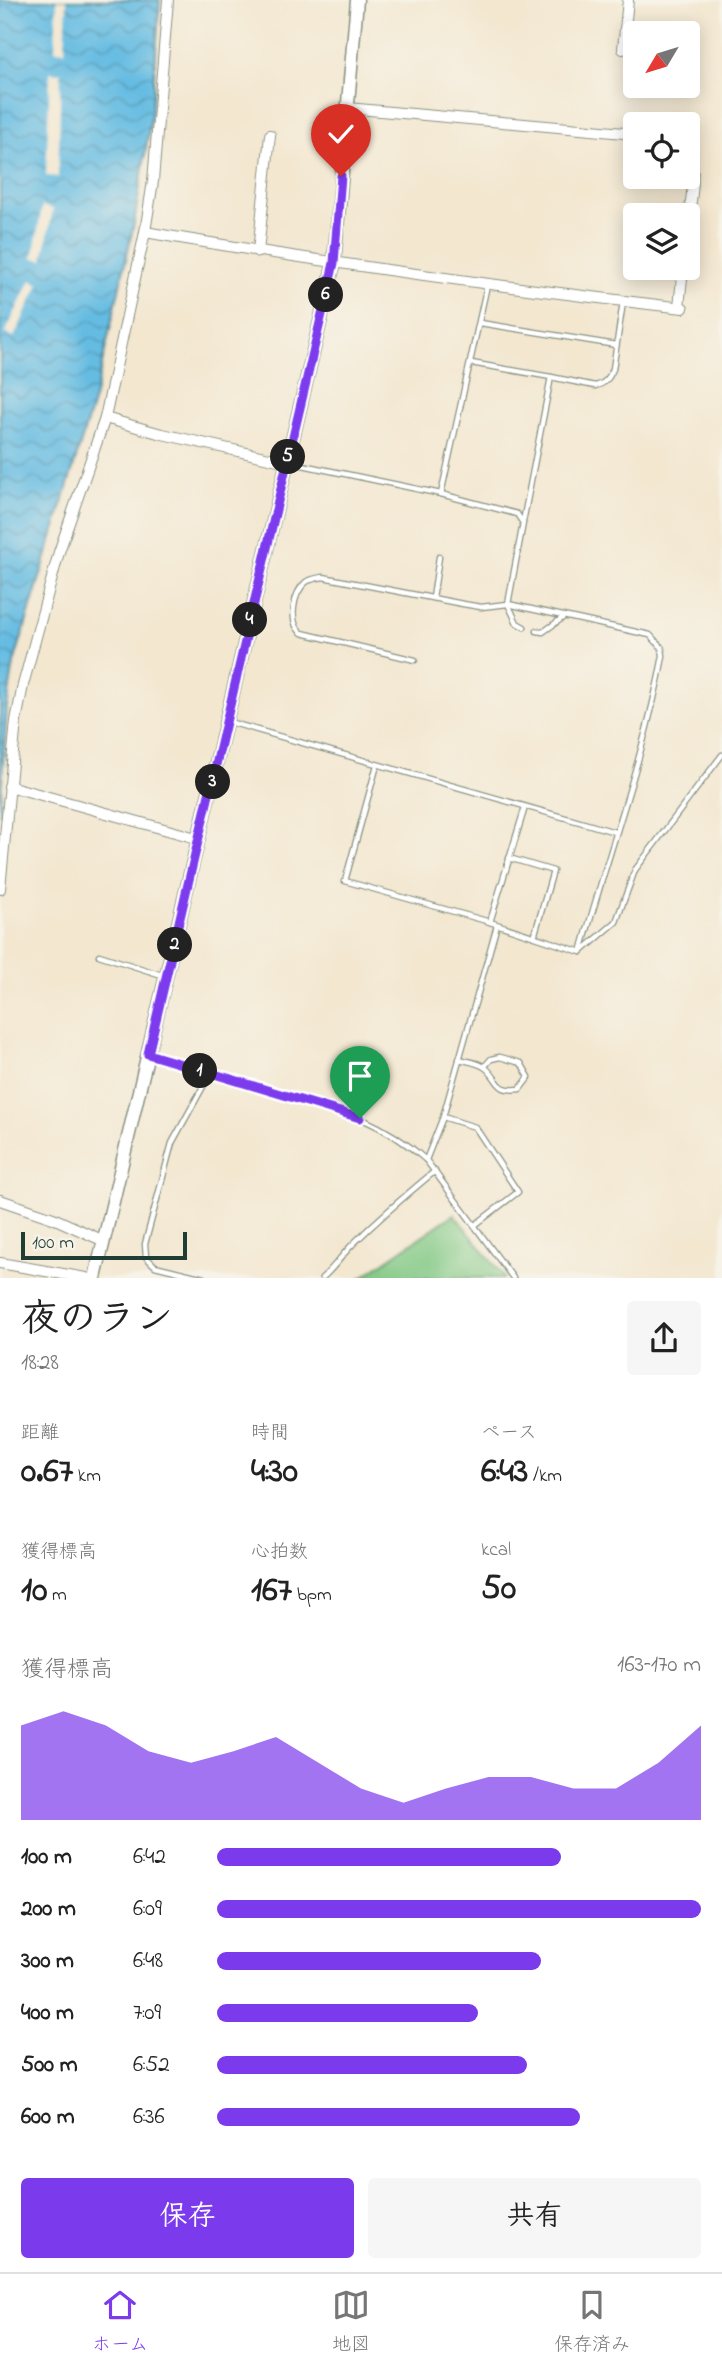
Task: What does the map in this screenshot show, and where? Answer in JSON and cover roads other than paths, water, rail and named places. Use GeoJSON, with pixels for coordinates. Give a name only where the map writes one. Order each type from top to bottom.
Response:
{"type":"FeatureCollection","features":[{"type":"Feature","properties":{"kind":"main road"},"geometry":{"type":"LineString","coordinates":[[95,1278],[334,263],[357,0]]}},
{"type":"Feature","properties":{"kind":"street"},"geometry":{"type":"LineString","coordinates":[[0,889],[16,721],[23,684],[58,552],[105,418],[145,232],[160,109],[167,0]]}},
{"type":"Feature","properties":{"kind":"street"},"geometry":{"type":"LineString","coordinates":[[626,21],[628,0]]}},
{"type":"Feature","properties":{"kind":"street"},"geometry":{"type":"LineString","coordinates":[[347,108],[623,133]]}},
{"type":"Feature","properties":{"kind":"street"},"geometry":{"type":"LineString","coordinates":[[258,252],[271,135]]}},
{"type":"Feature","properties":{"kind":"street"},"geometry":{"type":"LineString","coordinates":[[145,232],[258,252],[487,285],[681,308],[682,280]]}},
{"type":"Feature","properties":{"kind":"street"},"geometry":{"type":"LineString","coordinates":[[105,418],[158,433],[287,462]]}},
{"type":"Feature","properties":{"kind":"street"},"geometry":{"type":"LineString","coordinates":[[9,786],[200,839]]}},
{"type":"Feature","properties":{"kind":"street"},"geometry":{"type":"LineString","coordinates":[[0,1200],[53,1218],[104,1241]]}},
{"type":"Feature","properties":{"kind":"street"},"geometry":{"type":"LineString","coordinates":[[0,1263],[86,1278]]}},
{"type":"Feature","properties":{"kind":"lane"},"geometry":{"type":"LineString","coordinates":[[441,494],[487,285]]}},
{"type":"Feature","properties":{"kind":"lane"},"geometry":{"type":"LineString","coordinates":[[471,363],[601,385],[609,378],[613,369],[623,302]]}},
{"type":"Feature","properties":{"kind":"lane"},"geometry":{"type":"LineString","coordinates":[[480,323],[616,345]]}},
{"type":"Feature","properties":{"kind":"lane"},"geometry":{"type":"LineString","coordinates":[[524,627],[517,623],[508,604],[551,377]]}},
{"type":"Feature","properties":{"kind":"lane"},"geometry":{"type":"LineString","coordinates":[[287,462],[508,510],[517,514],[523,523]]}},
{"type":"Feature","properties":{"kind":"lane"},"geometry":{"type":"LineString","coordinates":[[433,598],[439,557]]}},
{"type":"Feature","properties":{"kind":"lane"},"geometry":{"type":"LineString","coordinates":[[415,660],[302,634],[295,628],[292,619],[299,591],[312,579],[323,577],[481,607],[508,604],[650,635],[662,648],[663,656],[651,718],[581,952]]}},
{"type":"Feature","properties":{"kind":"lane"},"geometry":{"type":"LineString","coordinates":[[537,631],[543,632],[565,617]]}},
{"type":"Feature","properties":{"kind":"lane"},"geometry":{"type":"LineString","coordinates":[[226,722],[615,832]]}},
{"type":"Feature","properties":{"kind":"lane"},"geometry":{"type":"LineString","coordinates":[[581,952],[616,922],[635,870],[722,755]]}},
{"type":"Feature","properties":{"kind":"lane"},"geometry":{"type":"LineString","coordinates":[[377,765],[345,881],[490,922],[581,952]]}},
{"type":"Feature","properties":{"kind":"lane"},"geometry":{"type":"LineString","coordinates":[[490,922],[525,807]]}},
{"type":"Feature","properties":{"kind":"lane"},"geometry":{"type":"LineString","coordinates":[[509,858],[553,871],[534,937]]}},
{"type":"Feature","properties":{"kind":"lane"},"geometry":{"type":"LineString","coordinates":[[426,1160],[443,1117],[497,925]]}},
{"type":"Feature","properties":{"kind":"lane"},"geometry":{"type":"LineString","coordinates":[[99,955],[167,977]]}},
{"type":"Feature","properties":{"kind":"lane"},"geometry":{"type":"LineString","coordinates":[[148,1054],[382,1127],[411,1146],[426,1160],[513,1278]]}},
{"type":"Feature","properties":{"kind":"lane"},"geometry":{"type":"LineString","coordinates":[[459,1059],[485,1066],[499,1086],[516,1090],[528,1081],[528,1073],[521,1063],[495,1057],[485,1066]]}},
{"type":"Feature","properties":{"kind":"lane"},"geometry":{"type":"LineString","coordinates":[[204,1278],[155,1266],[146,1257],[145,1244],[172,1143],[210,1074]]}},
{"type":"Feature","properties":{"kind":"lane"},"geometry":{"type":"LineString","coordinates":[[443,1117],[475,1127],[518,1192],[475,1225]]}},
{"type":"Feature","properties":{"kind":"lane"},"geometry":{"type":"LineString","coordinates":[[323,1278],[373,1224],[435,1171]]}},
{"type":"Feature","properties":{"kind":"water"},"geometry":{"type":"Polygon","coordinates":[[[0,0],[160,0],[151,117],[134,224],[94,399],[14,663],[7,706],[0,815],[0,0]]]}}]}
